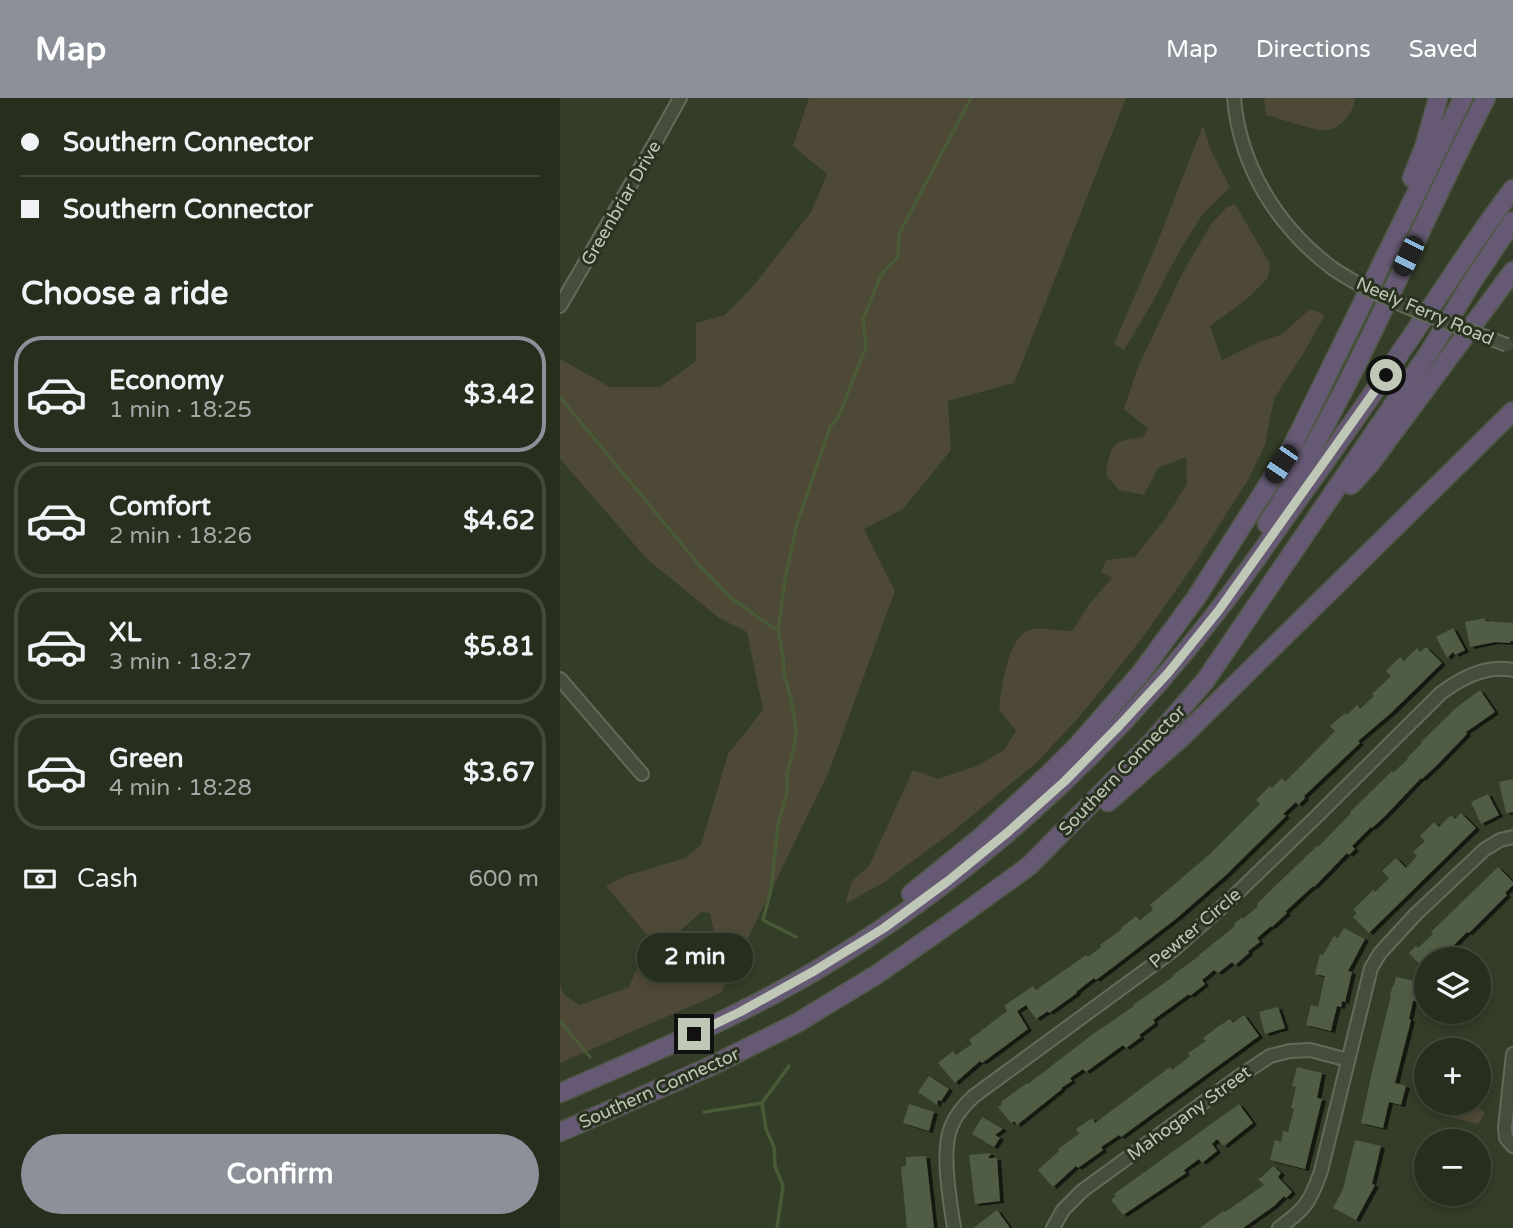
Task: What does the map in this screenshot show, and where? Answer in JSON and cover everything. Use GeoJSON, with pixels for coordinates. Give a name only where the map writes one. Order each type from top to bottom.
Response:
{"type":"FeatureCollection","features":[{"type":"Feature","properties":{"kind":"highway"},"geometry":{"type":"LineString","coordinates":[[1270,480],[1409,187],[1425,145],[1438,98]]}},
{"type":"Feature","properties":{"kind":"highway"},"geometry":{"type":"LineString","coordinates":[[671,1045],[788,976],[869,924],[944,867],[1039,784],[1079,744],[1140,674],[1196,598],[1291,449],[1463,98]]}},
{"type":"Feature","properties":{"kind":"highway"},"geometry":{"type":"LineString","coordinates":[[1180,657],[1268,522],[1317,440],[1486,98]]}},
{"type":"Feature","properties":{"kind":"highway","name":"Southern Connector"},"geometry":{"type":"LineString","coordinates":[[560,1093],[740,1012],[884,928],[948,881],[1065,781],[1168,673],[1219,610],[1513,190]]}},
{"type":"Feature","properties":{"kind":"highway","name":"Southern Connector"},"geometry":{"type":"LineString","coordinates":[[560,1132],[709,1068],[797,1023],[879,973],[1028,866],[1151,743],[1205,681],[1430,351],[1513,221]]}},
{"type":"Feature","properties":{"kind":"highway"},"geometry":{"type":"LineString","coordinates":[[1304,537],[1370,464],[1513,271]]}},
{"type":"Feature","properties":{"kind":"highway"},"geometry":{"type":"LineString","coordinates":[[1028,866],[1075,831],[1181,738],[1513,411]]}},
{"type":"Feature","properties":{"kind":"street","name":"Greenbriar Drive"},"geometry":{"type":"LineString","coordinates":[[560,306],[680,98]]}},
{"type":"Feature","properties":{"kind":"street","name":"Neely Ferry Road"},"geometry":{"type":"LineString","coordinates":[[1234,98],[1239,132],[1261,189],[1272,207],[1314,255],[1349,280],[1396,302],[1510,346]]}},
{"type":"Feature","properties":{"kind":"street","name":"Pewter Circle"},"geometry":{"type":"LineString","coordinates":[[954,1228],[946,1155],[950,1129],[960,1108],[1182,942],[1298,835],[1441,693],[1455,682],[1481,671],[1502,668],[1513,670]]}},
{"type":"Feature","properties":{"kind":"street"},"geometry":{"type":"LineString","coordinates":[[560,679],[642,774]]}},
{"type":"Feature","properties":{"kind":"street"},"geometry":{"type":"LineString","coordinates":[[1279,1228],[1300,1213],[1313,1194],[1371,968],[1380,953],[1416,914],[1484,850],[1513,836]]}},
{"type":"Feature","properties":{"kind":"street","name":"Mahogany Street"},"geometry":{"type":"LineString","coordinates":[[1053,1228],[1063,1210],[1082,1191],[1270,1056],[1310,1050],[1348,1060]]}},
{"type":"Feature","properties":{"kind":"street"},"geometry":{"type":"LineString","coordinates":[[1513,1054],[1505,1127],[1506,1138],[1513,1146]]}},
{"type":"Feature","properties":{"kind":"shaded area"},"geometry":{"type":"Polygon","coordinates":[[[809,98],[1126,98],[1014,383],[948,401],[951,450],[903,509],[864,529],[895,591],[828,774],[721,993],[560,1063],[560,984],[564,995],[580,1005],[629,987],[636,970],[649,959],[668,975],[693,973],[693,959],[697,949],[714,932],[710,913],[701,912],[676,935],[653,942],[606,886],[625,876],[685,858],[701,845],[728,754],[763,710],[747,632],[719,618],[647,559],[560,459],[560,359],[610,387],[660,387],[696,361],[696,323],[725,315],[754,285],[811,212],[827,174],[793,146],[809,98]]]}},
{"type":"Feature","properties":{"kind":"shaded area"},"geometry":{"type":"Polygon","coordinates":[[[1264,98],[1355,98],[1350,114],[1342,123],[1332,129],[1322,130],[1266,115],[1264,98]]]}},
{"type":"Feature","properties":{"kind":"shaded area"},"geometry":{"type":"Polygon","coordinates":[[[1203,125],[1211,151],[1230,187],[1202,215],[1124,350],[1114,344],[1203,125]]]}},
{"type":"Feature","properties":{"kind":"shaded area"},"geometry":{"type":"Polygon","coordinates":[[[1235,204],[1270,264],[1268,278],[1247,299],[1210,326],[1222,360],[1282,334],[1310,309],[1325,315],[1274,399],[1265,445],[1248,480],[1143,637],[1081,715],[1036,763],[951,833],[883,883],[845,904],[852,881],[869,866],[913,770],[938,779],[977,766],[1004,750],[1016,731],[999,709],[1007,663],[1017,641],[1032,629],[1072,631],[1090,603],[1112,578],[1101,572],[1106,560],[1135,557],[1164,520],[1187,484],[1186,457],[1158,468],[1144,495],[1119,490],[1106,475],[1114,446],[1124,440],[1143,437],[1148,429],[1124,409],[1138,367],[1182,274],[1211,224],[1227,207],[1235,204]]]}},
{"type":"Feature","properties":{"kind":"shaded area"},"geometry":{"type":"Polygon","coordinates":[[[1442,1115],[1484,1115],[1478,1124],[1442,1115]]]}},
{"type":"Feature","properties":{"kind":"building"},"geometry":{"type":"Polygon","coordinates":[[[1485,618],[1485,621],[1513,623],[1513,641],[1470,647],[1465,622],[1485,618]]]}},
{"type":"Feature","properties":{"kind":"building"},"geometry":{"type":"Polygon","coordinates":[[[1453,628],[1465,650],[1455,655],[1453,652],[1447,658],[1436,637],[1453,628]]]}},
{"type":"Feature","properties":{"kind":"building"},"geometry":{"type":"Polygon","coordinates":[[[1426,647],[1442,663],[1358,741],[1360,743],[1304,796],[1298,805],[1296,802],[1283,814],[1286,816],[1226,875],[1177,918],[1049,1013],[1048,1011],[1036,1019],[1026,1005],[1017,1011],[1028,1029],[982,1063],[980,1061],[955,1083],[938,1063],[953,1051],[956,1055],[972,1044],[969,1040],[1007,1011],[1004,1006],[1033,986],[1036,990],[1086,955],[1088,957],[1136,916],[1140,920],[1153,910],[1150,905],[1210,854],[1260,804],[1256,800],[1270,786],[1272,788],[1282,778],[1285,782],[1335,731],[1330,726],[1357,705],[1360,709],[1374,696],[1372,694],[1391,676],[1386,671],[1400,657],[1404,661],[1417,648],[1420,652],[1426,647]]]}},
{"type":"Feature","properties":{"kind":"building"},"geometry":{"type":"Polygon","coordinates":[[[1480,690],[1495,712],[1466,732],[1436,766],[1352,846],[1355,849],[1349,855],[1347,853],[1285,912],[1287,913],[1257,938],[1260,942],[1248,951],[1249,953],[1235,965],[1232,962],[1218,973],[1214,970],[1202,980],[1205,984],[1153,1020],[1155,1023],[1139,1035],[1141,1037],[1126,1048],[1123,1045],[1086,1072],[1083,1069],[1017,1125],[1014,1121],[1011,1123],[998,1107],[1001,1102],[1174,976],[1235,926],[1234,924],[1258,906],[1257,904],[1318,847],[1392,771],[1393,773],[1408,759],[1421,742],[1457,707],[1480,690]]]}},
{"type":"Feature","properties":{"kind":"building"},"geometry":{"type":"Polygon","coordinates":[[[1513,779],[1513,812],[1506,813],[1499,782],[1513,779]]]}},
{"type":"Feature","properties":{"kind":"building"},"geometry":{"type":"Polygon","coordinates":[[[1488,794],[1499,815],[1481,824],[1471,802],[1488,794]]]}},
{"type":"Feature","properties":{"kind":"building"},"geometry":{"type":"Polygon","coordinates":[[[1461,813],[1476,828],[1369,933],[1353,917],[1357,913],[1353,910],[1389,878],[1382,871],[1396,858],[1406,868],[1417,856],[1413,852],[1425,841],[1420,836],[1434,822],[1439,827],[1451,815],[1455,819],[1461,813]]]}},
{"type":"Feature","properties":{"kind":"building"},"geometry":{"type":"Polygon","coordinates":[[[1498,867],[1513,882],[1505,893],[1507,895],[1452,947],[1419,947],[1433,934],[1431,932],[1498,867]]]}},
{"type":"Feature","properties":{"kind":"building"},"geometry":{"type":"Polygon","coordinates":[[[1344,928],[1365,939],[1348,971],[1352,972],[1345,1002],[1342,1001],[1341,1007],[1337,1006],[1331,1031],[1306,1025],[1311,1005],[1318,1007],[1325,976],[1315,974],[1320,954],[1323,955],[1334,936],[1338,938],[1344,928]]]}},
{"type":"Feature","properties":{"kind":"building"},"geometry":{"type":"Polygon","coordinates":[[[1396,977],[1414,981],[1414,1001],[1395,1083],[1406,1086],[1401,1105],[1389,1102],[1383,1128],[1361,1123],[1396,977]]]}},
{"type":"Feature","properties":{"kind":"building"},"geometry":{"type":"Polygon","coordinates":[[[1278,1007],[1285,1028],[1265,1034],[1259,1012],[1278,1007]]]}},
{"type":"Feature","properties":{"kind":"building"},"geometry":{"type":"Polygon","coordinates":[[[1244,1015],[1259,1036],[1121,1137],[1119,1135],[1101,1147],[1103,1150],[1078,1168],[1076,1166],[1053,1187],[1038,1170],[1059,1151],[1058,1149],[1079,1134],[1076,1129],[1092,1118],[1095,1123],[1170,1067],[1172,1070],[1190,1056],[1188,1053],[1206,1041],[1203,1038],[1219,1026],[1230,1019],[1233,1023],[1244,1015]]]}},
{"type":"Feature","properties":{"kind":"building"},"geometry":{"type":"Polygon","coordinates":[[[1297,1067],[1322,1073],[1317,1098],[1322,1099],[1305,1169],[1270,1160],[1275,1140],[1281,1142],[1283,1131],[1288,1132],[1294,1109],[1291,1108],[1296,1087],[1292,1086],[1297,1067]]]}},
{"type":"Feature","properties":{"kind":"building"},"geometry":{"type":"Polygon","coordinates":[[[929,1076],[949,1089],[941,1101],[938,1100],[937,1105],[918,1092],[929,1076]]]}},
{"type":"Feature","properties":{"kind":"building"},"geometry":{"type":"Polygon","coordinates":[[[909,1104],[934,1112],[929,1131],[903,1123],[909,1104]]]}},
{"type":"Feature","properties":{"kind":"building"},"geometry":{"type":"Polygon","coordinates":[[[1239,1104],[1253,1123],[1224,1146],[1217,1139],[1212,1144],[1217,1151],[1202,1163],[1199,1159],[1184,1170],[1186,1173],[1123,1215],[1111,1200],[1116,1196],[1114,1194],[1239,1104]]]}},
{"type":"Feature","properties":{"kind":"building"},"geometry":{"type":"Polygon","coordinates":[[[982,1117],[1003,1129],[995,1135],[1000,1138],[994,1147],[972,1134],[982,1117]]]}},
{"type":"Feature","properties":{"kind":"building"},"geometry":{"type":"Polygon","coordinates":[[[1355,1140],[1381,1146],[1372,1184],[1375,1185],[1356,1220],[1333,1208],[1343,1189],[1355,1140]]]}},
{"type":"Feature","properties":{"kind":"building"},"geometry":{"type":"Polygon","coordinates":[[[991,1153],[988,1158],[997,1158],[1000,1201],[975,1204],[969,1155],[991,1153]]]}},
{"type":"Feature","properties":{"kind":"building"},"geometry":{"type":"Polygon","coordinates":[[[926,1156],[934,1228],[907,1228],[901,1167],[906,1166],[906,1157],[926,1156]]]}},
{"type":"Feature","properties":{"kind":"building"},"geometry":{"type":"Polygon","coordinates":[[[1273,1166],[1281,1173],[1278,1177],[1292,1192],[1286,1198],[1284,1196],[1243,1228],[1200,1228],[1264,1185],[1257,1178],[1261,1178],[1273,1166]]]}},
{"type":"Feature","properties":{"kind":"building"},"geometry":{"type":"Polygon","coordinates":[[[997,1210],[1010,1228],[973,1228],[997,1210]]]}},
{"type":"Feature","properties":{"kind":"waterway"},"geometry":{"type":"LineString","coordinates":[[796,937],[763,920],[771,890],[778,825],[787,792],[787,774],[796,729],[778,631],[785,580],[797,524],[830,427],[838,418],[866,347],[863,319],[881,275],[898,257],[899,234],[971,98]]}},
{"type":"Feature","properties":{"kind":"waterway"},"geometry":{"type":"LineString","coordinates":[[560,397],[699,565],[731,598],[778,631]]}},
{"type":"Feature","properties":{"kind":"waterway"},"geometry":{"type":"LineString","coordinates":[[560,1021],[590,1057]]}},
{"type":"Feature","properties":{"kind":"waterway"},"geometry":{"type":"LineString","coordinates":[[777,1228],[783,1186],[775,1166],[774,1147],[766,1129],[762,1103],[789,1066]]}},
{"type":"Feature","properties":{"kind":"waterway"},"geometry":{"type":"LineString","coordinates":[[704,1112],[762,1103]]}},
{"type":"Feature","properties":{"kind":"route"},"geometry":{"type":"LineString","coordinates":[[694,1034],[814,971],[884,928],[948,881],[1065,781],[1168,673],[1219,610],[1386,375]]}}]}
